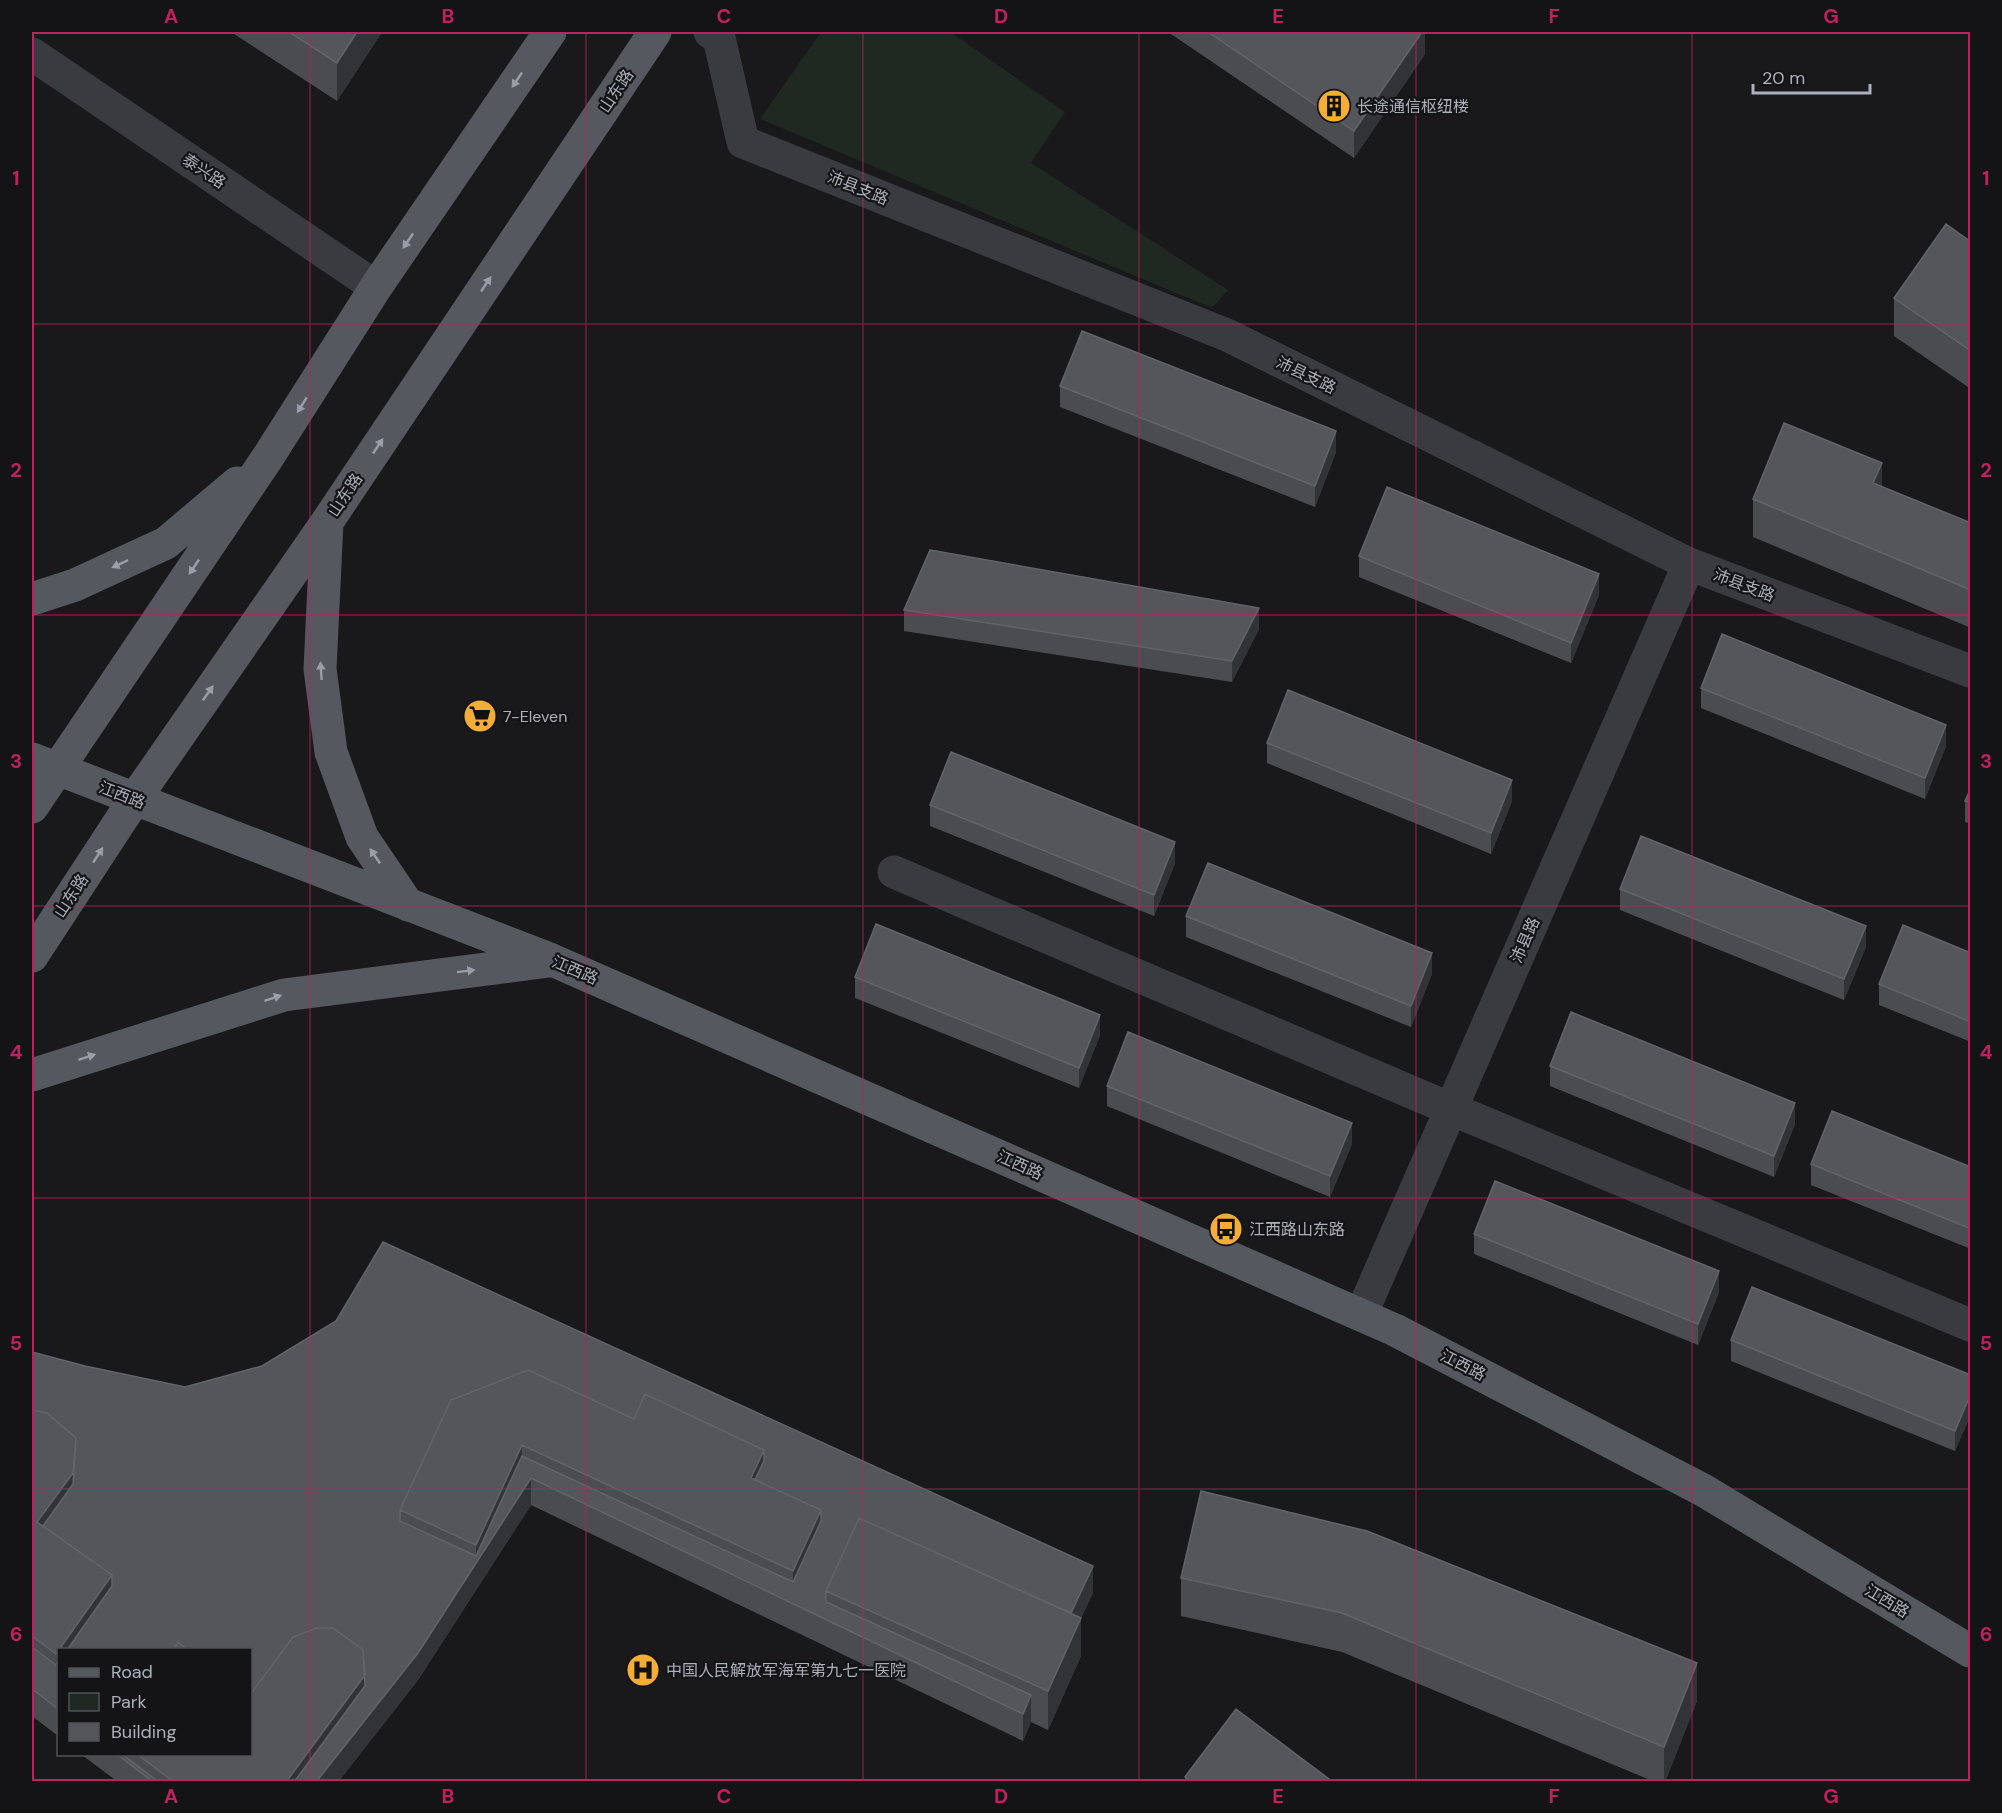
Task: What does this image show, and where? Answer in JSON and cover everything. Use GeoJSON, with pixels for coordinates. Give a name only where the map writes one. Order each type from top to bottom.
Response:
{"type":"FeatureCollection","features":[{"type":"Feature","properties":{"kind":"main road"},"geometry":{"type":"LineString","coordinates":[[32,807],[44,764],[268,457],[376,287],[550,32]]}},
{"type":"Feature","properties":{"kind":"main road","name":"山东路"},"geometry":{"type":"LineString","coordinates":[[32,956],[134,800],[327,522],[655,32]]}},
{"type":"Feature","properties":{"kind":"main road"},"geometry":{"type":"LineString","coordinates":[[32,599],[75,585],[166,543],[268,457]]}},
{"type":"Feature","properties":{"kind":"main road"},"geometry":{"type":"LineString","coordinates":[[327,522],[320,669],[331,752],[362,837],[408,905]]}},
{"type":"Feature","properties":{"kind":"main road","name":"江西路"},"geometry":{"type":"LineString","coordinates":[[44,764],[552,960],[1406,1335],[1703,1490],[1971,1651]]}},
{"type":"Feature","properties":{"kind":"main road"},"geometry":{"type":"LineString","coordinates":[[32,1075],[284,995],[552,960]]}},
{"type":"Feature","properties":{"kind":"street","name":"沛县支路"},"geometry":{"type":"LineString","coordinates":[[710,32],[719,38],[743,142],[1227,335],[1689,564],[1971,670]]}},
{"type":"Feature","properties":{"kind":"street","name":"泰兴路"},"geometry":{"type":"LineString","coordinates":[[32,54],[376,287]]}},
{"type":"Feature","properties":{"kind":"street","name":"沛县路"},"geometry":{"type":"LineString","coordinates":[[1361,1315],[1689,564]]}},
{"type":"Feature","properties":{"kind":"street"},"geometry":{"type":"LineString","coordinates":[[894,872],[1451,1109],[1971,1325]]}},
{"type":"Feature","properties":{"kind":"green space"},"geometry":{"type":"Polygon","coordinates":[[[821,32],[950,32],[1065,112],[1031,163],[1228,290],[1212,308],[760,119],[821,32]]]}},
{"type":"Feature","properties":{"kind":"building"},"geometry":{"type":"Polygon","coordinates":[[[289,32],[357,32],[337,63],[289,32]]]}},
{"type":"Feature","properties":{"kind":"building","name":"长途通信枢纽楼"},"geometry":{"type":"Polygon","coordinates":[[[1208,32],[1422,32],[1354,131],[1208,32]]]}},
{"type":"Feature","properties":{"kind":"building"},"geometry":{"type":"Polygon","coordinates":[[[1946,224],[1971,242],[1971,351],[1894,298],[1946,224]]]}},
{"type":"Feature","properties":{"kind":"building"},"geometry":{"type":"Polygon","coordinates":[[[1082,331],[1336,431],[1315,486],[1060,386],[1082,331]]]}},
{"type":"Feature","properties":{"kind":"building"},"geometry":{"type":"Polygon","coordinates":[[[1784,423],[1882,463],[1873,483],[1971,523],[1971,590],[1753,499],[1784,423]]]}},
{"type":"Feature","properties":{"kind":"building"},"geometry":{"type":"Polygon","coordinates":[[[1387,487],[1599,574],[1571,643],[1359,556],[1387,487]]]}},
{"type":"Feature","properties":{"kind":"building"},"geometry":{"type":"Polygon","coordinates":[[[930,550],[1259,608],[1232,661],[904,610],[930,550]]]}},
{"type":"Feature","properties":{"kind":"building"},"geometry":{"type":"Polygon","coordinates":[[[1722,634],[1946,725],[1925,778],[1701,688],[1722,634]]]}},
{"type":"Feature","properties":{"kind":"building"},"geometry":{"type":"Polygon","coordinates":[[[1288,690],[1512,780],[1491,833],[1267,743],[1288,690]]]}},
{"type":"Feature","properties":{"kind":"building"},"geometry":{"type":"Polygon","coordinates":[[[951,752],[1175,842],[1154,895],[930,805],[951,752]]]}},
{"type":"Feature","properties":{"kind":"building"},"geometry":{"type":"Polygon","coordinates":[[[1971,788],[1971,803],[1965,801],[1971,788]]]}},
{"type":"Feature","properties":{"kind":"building"},"geometry":{"type":"Polygon","coordinates":[[[1641,836],[1866,926],[1844,979],[1620,889],[1641,836]]]}},
{"type":"Feature","properties":{"kind":"building"},"geometry":{"type":"Polygon","coordinates":[[[1208,863],[1432,953],[1411,1006],[1186,916],[1208,863]]]}},
{"type":"Feature","properties":{"kind":"building"},"geometry":{"type":"Polygon","coordinates":[[[876,924],[1100,1015],[1079,1068],[855,977],[876,924]]]}},
{"type":"Feature","properties":{"kind":"building"},"geometry":{"type":"Polygon","coordinates":[[[1903,925],[1971,953],[1971,1022],[1879,984],[1903,925]]]}},
{"type":"Feature","properties":{"kind":"building"},"geometry":{"type":"Polygon","coordinates":[[[1571,1012],[1795,1103],[1774,1156],[1550,1066],[1571,1012]]]}},
{"type":"Feature","properties":{"kind":"building"},"geometry":{"type":"Polygon","coordinates":[[[1128,1032],[1352,1123],[1330,1176],[1107,1086],[1128,1032]]]}},
{"type":"Feature","properties":{"kind":"building"},"geometry":{"type":"Polygon","coordinates":[[[1832,1111],[1971,1167],[1971,1229],[1811,1164],[1832,1111]]]}},
{"type":"Feature","properties":{"kind":"building"},"geometry":{"type":"Polygon","coordinates":[[[1495,1181],[1719,1271],[1698,1324],[1474,1234],[1495,1181]]]}},
{"type":"Feature","properties":{"kind":"building"},"geometry":{"type":"Polygon","coordinates":[[[383,1242],[1093,1566],[1071,1613],[859,1518],[826,1591],[826,1602],[1031,1695],[1023,1714],[531,1478],[418,1653],[316,1782],[294,1782],[365,1686],[363,1650],[333,1628],[317,1628],[293,1637],[252,1692],[252,1648],[186,1648],[178,1642],[174,1648],[68,1648],[112,1586],[112,1575],[43,1526],[73,1484],[76,1438],[47,1413],[32,1410],[32,1352],[85,1366],[185,1387],[262,1366],[336,1321],[383,1242]],[[528,1370],[451,1400],[400,1510],[400,1521],[476,1556],[522,1456],[793,1582],[821,1521],[821,1510],[755,1480],[764,1461],[764,1450],[645,1394],[634,1419],[528,1370]]]}},
{"type":"Feature","properties":{"kind":"building"},"geometry":{"type":"Polygon","coordinates":[[[1752,1287],[1971,1375],[1971,1393],[1955,1431],[1731,1340],[1752,1287]]]}},
{"type":"Feature","properties":{"kind":"building"},"geometry":{"type":"Polygon","coordinates":[[[528,1370],[634,1419],[645,1394],[764,1450],[751,1478],[821,1510],[793,1571],[522,1445],[476,1545],[400,1510],[451,1400],[528,1370]]]}},
{"type":"Feature","properties":{"kind":"building"},"geometry":{"type":"Polygon","coordinates":[[[32,1410],[47,1413],[76,1438],[73,1473],[37,1522],[112,1575],[60,1648],[57,1648],[56,1654],[32,1636],[32,1410]]]}},
{"type":"Feature","properties":{"kind":"building"},"geometry":{"type":"Polygon","coordinates":[[[1201,1491],[1367,1531],[1697,1663],[1664,1747],[1342,1613],[1181,1578],[1201,1491]]]}},
{"type":"Feature","properties":{"kind":"building"},"geometry":{"type":"Polygon","coordinates":[[[859,1518],[1081,1618],[1048,1691],[826,1591],[859,1518]]]}},
{"type":"Feature","properties":{"kind":"building"},"geometry":{"type":"Polygon","coordinates":[[[317,1628],[333,1628],[363,1650],[365,1675],[286,1782],[174,1782],[139,1756],[252,1756],[252,1692],[293,1637],[317,1628]]]}},
{"type":"Feature","properties":{"kind":"building"},"geometry":{"type":"Polygon","coordinates":[[[178,1642],[186,1648],[174,1648],[178,1642]]]}},
{"type":"Feature","properties":{"kind":"building"},"geometry":{"type":"Polygon","coordinates":[[[32,1647],[56,1665],[57,1664],[57,1708],[32,1689],[32,1647]]]}},
{"type":"Feature","properties":{"kind":"building"},"geometry":{"type":"Polygon","coordinates":[[[1236,1709],[1333,1782],[1191,1782],[1185,1777],[1236,1709]]]}},
{"type":"Feature","properties":{"kind":"building"},"geometry":{"type":"Polygon","coordinates":[[[119,1756],[124,1756],[159,1782],[153,1782],[119,1756]]]}},
{"type":"Feature","properties":{"kind":"place","name":"长途通信枢纽楼"},"geometry":{"type":"Point","coordinates":[1334,106]}},
{"type":"Feature","properties":{"kind":"place","name":"7-Eleven"},"geometry":{"type":"Point","coordinates":[480,716]}},
{"type":"Feature","properties":{"kind":"place","name":"江西路山东路"},"geometry":{"type":"Point","coordinates":[1226,1229]}},
{"type":"Feature","properties":{"kind":"place","name":"中国人民解放军海军第九七一医院"},"geometry":{"type":"Point","coordinates":[643,1670]}}]}
